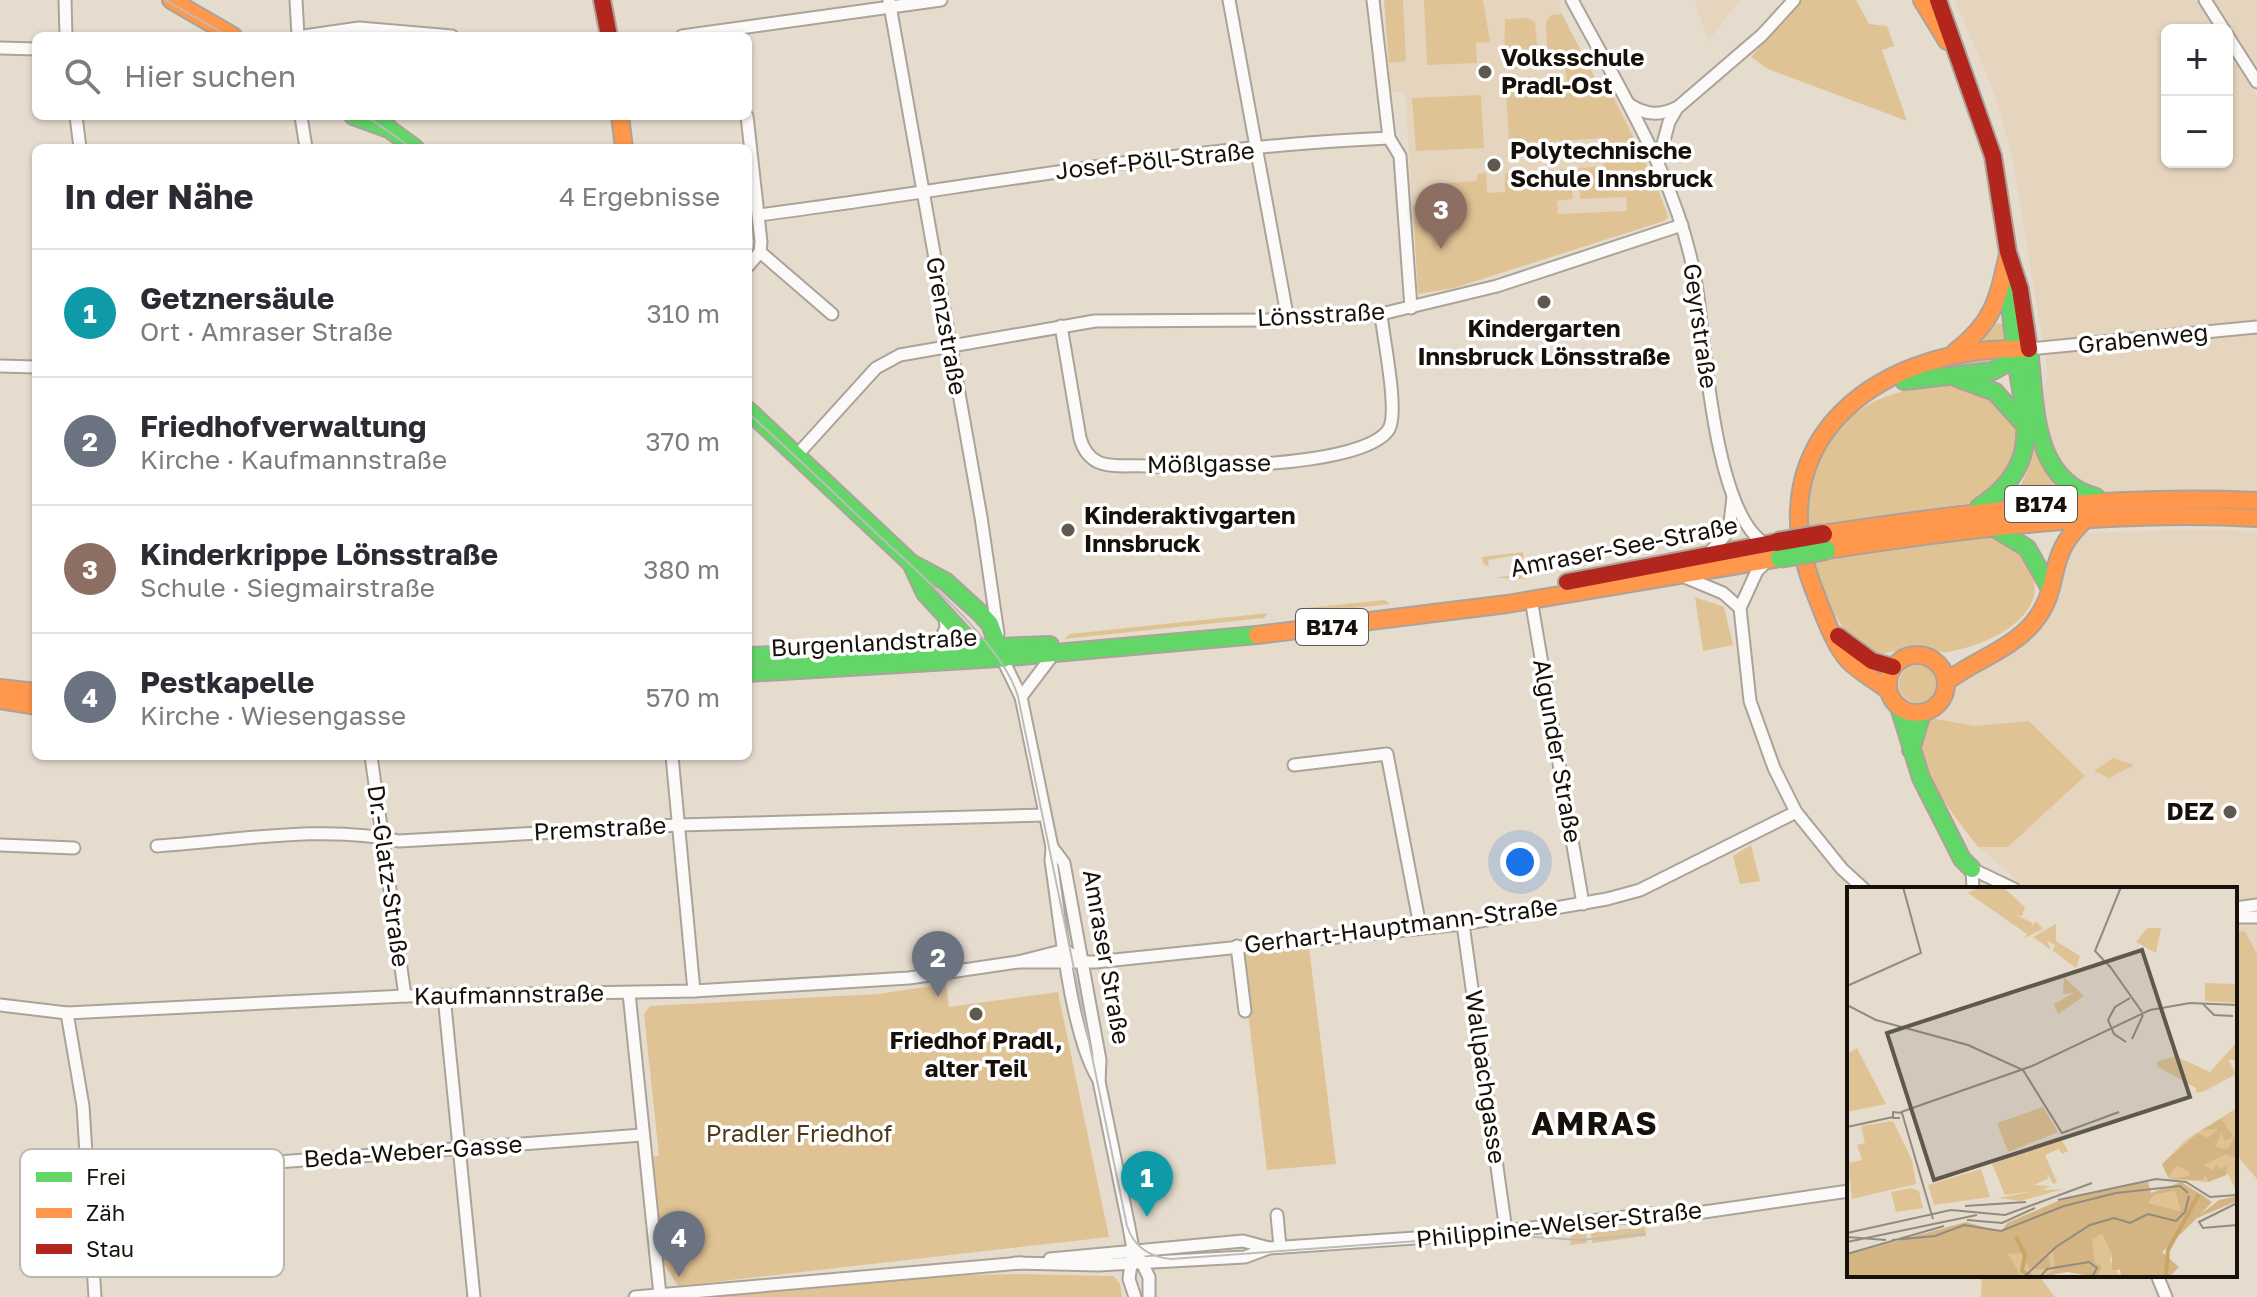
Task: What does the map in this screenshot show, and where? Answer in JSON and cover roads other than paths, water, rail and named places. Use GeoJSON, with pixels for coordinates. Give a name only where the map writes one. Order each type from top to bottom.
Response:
{"type":"FeatureCollection","features":[{"type":"Feature","properties":{"kind":"main road"},"geometry":{"type":"LineString","coordinates":[[171,0],[226,32]]}},
{"type":"Feature","properties":{"kind":"main road"},"geometry":{"type":"LineString","coordinates":[[602,0],[608,32]]}},
{"type":"Feature","properties":{"kind":"main road"},"geometry":{"type":"LineString","coordinates":[[1922,0],[1964,69]]}},
{"type":"Feature","properties":{"kind":"main road"},"geometry":{"type":"LineString","coordinates":[[1938,0],[1993,156],[2008,252],[2020,289],[2018,347],[2026,452],[2021,472],[2009,490],[1972,512]]}},
{"type":"Feature","properties":{"kind":"main road"},"geometry":{"type":"LineString","coordinates":[[620,120],[624,144]]}},
{"type":"Feature","properties":{"kind":"main road"},"geometry":{"type":"LineString","coordinates":[[385,122],[410,144]]}},
{"type":"Feature","properties":{"kind":"main road"},"geometry":{"type":"LineString","coordinates":[[2008,252],[2007,288],[2018,347],[2051,467],[2061,482],[2075,491],[2111,501]]}},
{"type":"Feature","properties":{"kind":"main road"},"geometry":{"type":"LineString","coordinates":[[1972,869],[1962,859],[1933,800],[1911,751],[1899,707],[1888,690],[1846,656],[1805,565],[1797,520],[1803,471],[1813,446],[1842,412],[1890,382],[1952,354],[1980,334],[1992,318],[2008,252]]}},
{"type":"Feature","properties":{"kind":"main road"},"geometry":{"type":"LineString","coordinates":[[1952,354],[2018,347]]}},
{"type":"Feature","properties":{"kind":"main road"},"geometry":{"type":"LineString","coordinates":[[1890,382],[1957,378],[1994,371],[2018,347]]}},
{"type":"Feature","properties":{"kind":"main road"},"geometry":{"type":"LineString","coordinates":[[1957,378],[1991,388],[2003,396],[2025,429]]}},
{"type":"Feature","properties":{"kind":"main road","name":"Amraser Straße"},"geometry":{"type":"LineString","coordinates":[[752,414],[911,563],[945,581],[962,596],[990,624],[997,656]]}},
{"type":"Feature","properties":{"kind":"main road","name":"Amraser-See-Straße"},"geometry":{"type":"LineString","coordinates":[[997,656],[1052,656],[1307,630],[1531,599],[1670,576],[1773,551],[1972,512],[2158,498],[2256,514]]}},
{"type":"Feature","properties":{"kind":"main road","name":"Amraser-See-Straße"},"geometry":{"type":"LineString","coordinates":[[1825,542],[2091,515],[2256,514]]}},
{"type":"Feature","properties":{"kind":"main road"},"geometry":{"type":"LineString","coordinates":[[1946,682],[2034,623],[2044,606],[2062,542],[2091,515]]}},
{"type":"Feature","properties":{"kind":"main road"},"geometry":{"type":"LineString","coordinates":[[1988,525],[2026,545],[2048,585]]}},
{"type":"Feature","properties":{"kind":"main road","name":"Amraser-See-Straße"},"geometry":{"type":"LineString","coordinates":[[997,656],[1088,642],[1399,609],[1531,590],[1708,554],[1773,551]]}},
{"type":"Feature","properties":{"kind":"main road","name":"Amraser Straße"},"geometry":{"type":"LineString","coordinates":[[911,563],[925,593],[972,645]]}},
{"type":"Feature","properties":{"kind":"main road"},"geometry":{"type":"LineString","coordinates":[[1834,632],[1872,661],[1893,667]]}},
{"type":"Feature","properties":{"kind":"main road"},"geometry":{"type":"LineString","coordinates":[[1888,690],[1893,667],[1900,660],[1919,654],[1937,662],[1957,659],[2009,641]]}},
{"type":"Feature","properties":{"kind":"main road","name":"Burgenlandstraße"},"geometry":{"type":"LineString","coordinates":[[752,656],[972,645],[997,656]]}},
{"type":"Feature","properties":{"kind":"main road","name":"Burgenlandstraße"},"geometry":{"type":"LineString","coordinates":[[752,673],[997,656]]}},
{"type":"Feature","properties":{"kind":"main road"},"geometry":{"type":"LineString","coordinates":[[1899,707],[1922,713],[1940,703],[1946,682],[1937,662]]}},
{"type":"Feature","properties":{"kind":"main road"},"geometry":{"type":"LineString","coordinates":[[0,678],[32,682]]}},
{"type":"Feature","properties":{"kind":"main road"},"geometry":{"type":"LineString","coordinates":[[0,688],[32,692]]}},
{"type":"Feature","properties":{"kind":"main road"},"geometry":{"type":"LineString","coordinates":[[0,700],[32,705]]}},
{"type":"Feature","properties":{"kind":"main road"},"geometry":{"type":"LineString","coordinates":[[1911,751],[1922,713]]}},
{"type":"Feature","properties":{"kind":"street"},"geometry":{"type":"LineString","coordinates":[[65,0],[66,32]]}},
{"type":"Feature","properties":{"kind":"street"},"geometry":{"type":"LineString","coordinates":[[67,14],[76,0]]}},
{"type":"Feature","properties":{"kind":"street"},"geometry":{"type":"LineString","coordinates":[[296,0],[300,32]]}},
{"type":"Feature","properties":{"kind":"street"},"geometry":{"type":"LineString","coordinates":[[743,32],[889,4],[941,0]]}},
{"type":"Feature","properties":{"kind":"street"},"geometry":{"type":"LineString","coordinates":[[1229,0],[1288,320]]}},
{"type":"Feature","properties":{"kind":"street"},"geometry":{"type":"LineString","coordinates":[[1373,0],[1389,138],[1400,156],[1411,308]]}},
{"type":"Feature","properties":{"kind":"street","name":"Geyrstraße"},"geometry":{"type":"LineString","coordinates":[[1572,0],[1658,162],[1682,225],[1694,270],[1716,434],[1733,493],[1748,530],[1773,551]]}},
{"type":"Feature","properties":{"kind":"street"},"geometry":{"type":"LineString","coordinates":[[1658,162],[1669,122],[1677,108],[1762,35],[1794,0]]}},
{"type":"Feature","properties":{"kind":"street"},"geometry":{"type":"LineString","coordinates":[[2205,0],[2221,24]]}},
{"type":"Feature","properties":{"kind":"street","name":"Grenzstraße"},"geometry":{"type":"LineString","coordinates":[[889,4],[981,517],[997,656]]}},
{"type":"Feature","properties":{"kind":"street"},"geometry":{"type":"LineString","coordinates":[[330,32],[359,28],[406,32]]}},
{"type":"Feature","properties":{"kind":"street"},"geometry":{"type":"LineString","coordinates":[[2233,43],[2257,82]]}},
{"type":"Feature","properties":{"kind":"street"},"geometry":{"type":"LineString","coordinates":[[0,48],[32,49]]}},
{"type":"Feature","properties":{"kind":"street"},"geometry":{"type":"LineString","coordinates":[[1626,102],[1640,112],[1656,114],[1677,108]]}},
{"type":"Feature","properties":{"kind":"street"},"geometry":{"type":"LineString","coordinates":[[76,120],[80,144]]}},
{"type":"Feature","properties":{"kind":"street"},"geometry":{"type":"LineString","coordinates":[[747,120],[750,144]]}},
{"type":"Feature","properties":{"kind":"street"},"geometry":{"type":"LineString","coordinates":[[302,122],[305,144]]}},
{"type":"Feature","properties":{"kind":"street","name":"Josef-Pöll-Straße"},"geometry":{"type":"LineString","coordinates":[[759,215],[922,194],[1088,165],[1389,138]]}},
{"type":"Feature","properties":{"kind":"street"},"geometry":{"type":"LineString","coordinates":[[752,157],[760,252],[752,261]]}},
{"type":"Feature","properties":{"kind":"street","name":"Lönsstraße"},"geometry":{"type":"LineString","coordinates":[[797,455],[883,363],[910,352],[1061,326],[1128,319],[1288,320],[1381,314],[1497,286],[1682,225]]}},
{"type":"Feature","properties":{"kind":"street"},"geometry":{"type":"LineString","coordinates":[[760,252],[832,314]]}},
{"type":"Feature","properties":{"kind":"street","name":"Mößlgasse"},"geometry":{"type":"LineString","coordinates":[[1061,326],[1080,438],[1088,455],[1106,464],[1219,469],[1284,463],[1366,445],[1383,437],[1392,418],[1381,314]]}},
{"type":"Feature","properties":{"kind":"street","name":"Grabenweg"},"geometry":{"type":"LineString","coordinates":[[2018,347],[2257,327]]}},
{"type":"Feature","properties":{"kind":"street"},"geometry":{"type":"LineString","coordinates":[[0,366],[32,367]]}},
{"type":"Feature","properties":{"kind":"street","name":"Geyrstraße"},"geometry":{"type":"LineString","coordinates":[[1708,554],[1729,531],[1733,493]]}},
{"type":"Feature","properties":{"kind":"street"},"geometry":{"type":"LineString","coordinates":[[1773,551],[1757,571],[1740,608],[1750,701],[1774,768],[1796,812],[1842,869],[1862,887]]}},
{"type":"Feature","properties":{"kind":"street"},"geometry":{"type":"LineString","coordinates":[[1670,576],[1706,583],[1740,608]]}},
{"type":"Feature","properties":{"kind":"street","name":"Algunder Straße"},"geometry":{"type":"LineString","coordinates":[[1531,599],[1583,904]]}},
{"type":"Feature","properties":{"kind":"street"},"geometry":{"type":"LineString","coordinates":[[937,647],[946,628],[945,617]]}},
{"type":"Feature","properties":{"kind":"street","name":"Amraser Straße"},"geometry":{"type":"LineString","coordinates":[[997,656],[1013,677],[1021,697],[1052,847],[1051,861],[1067,964],[1087,1063],[1099,1081]]}},
{"type":"Feature","properties":{"kind":"street"},"geometry":{"type":"LineString","coordinates":[[1021,697],[1052,656]]}},
{"type":"Feature","properties":{"kind":"street"},"geometry":{"type":"LineString","coordinates":[[1294,765],[1387,754],[1420,926]]}},
{"type":"Feature","properties":{"kind":"street","name":"Dr.-Glatz-Straße"},"geometry":{"type":"LineString","coordinates":[[372,760],[405,996]]}},
{"type":"Feature","properties":{"kind":"street"},"geometry":{"type":"LineString","coordinates":[[672,760],[694,991]]}},
{"type":"Feature","properties":{"kind":"street","name":"Gerhart-Hauptmann-Straße"},"geometry":{"type":"LineString","coordinates":[[1067,964],[1463,924],[1583,904],[1640,890],[1796,812]]}},
{"type":"Feature","properties":{"kind":"street","name":"Premstraße"},"geometry":{"type":"LineString","coordinates":[[157,846],[370,834],[399,841],[678,825],[1045,815]]}},
{"type":"Feature","properties":{"kind":"street"},"geometry":{"type":"LineString","coordinates":[[0,845],[74,848]]}},
{"type":"Feature","properties":{"kind":"street","name":"Amraser Straße"},"geometry":{"type":"LineString","coordinates":[[1052,847],[1064,863],[1100,1060],[1099,1081],[1133,1249],[1137,1263],[1149,1277],[1149,1297]]}},
{"type":"Feature","properties":{"kind":"street"},"geometry":{"type":"LineString","coordinates":[[1973,887],[1972,869],[2010,887]]}},
{"type":"Feature","properties":{"kind":"street"},"geometry":{"type":"LineString","coordinates":[[2237,908],[2257,905]]}},
{"type":"Feature","properties":{"kind":"street","name":"Wallpachgasse"},"geometry":{"type":"LineString","coordinates":[[1463,924],[1506,1231]]}},
{"type":"Feature","properties":{"kind":"street"},"geometry":{"type":"LineString","coordinates":[[1237,946],[1245,1011]]}},
{"type":"Feature","properties":{"kind":"street"},"geometry":{"type":"LineString","coordinates":[[1065,950],[1082,962]]}},
{"type":"Feature","properties":{"kind":"street","name":"Kaufmannstraße"},"geometry":{"type":"LineString","coordinates":[[0,1005],[67,1013],[405,996],[694,991],[896,979],[1018,962],[1065,950]]}},
{"type":"Feature","properties":{"kind":"street","name":"Kaufmannstraße"},"geometry":{"type":"LineString","coordinates":[[1018,962],[1067,964]]}},
{"type":"Feature","properties":{"kind":"street"},"geometry":{"type":"LineString","coordinates":[[629,993],[660,1295]]}},
{"type":"Feature","properties":{"kind":"street"},"geometry":{"type":"LineString","coordinates":[[444,996],[474,1297]]}},
{"type":"Feature","properties":{"kind":"street"},"geometry":{"type":"LineString","coordinates":[[67,1013],[74,1037],[86,1149]]}},
{"type":"Feature","properties":{"kind":"street","name":"Beda-Weber-Gasse"},"geometry":{"type":"LineString","coordinates":[[284,1162],[642,1135]]}},
{"type":"Feature","properties":{"kind":"street","name":"Philippine-Welser-Straße"},"geometry":{"type":"LineString","coordinates":[[1015,1263],[1133,1249],[1243,1241],[1274,1247],[1506,1231],[1650,1214],[1683,1215],[1847,1191]]}},
{"type":"Feature","properties":{"kind":"street"},"geometry":{"type":"LineString","coordinates":[[1274,1247],[1277,1215]]}},
{"type":"Feature","properties":{"kind":"street","name":"Philippine-Welser-Straße"},"geometry":{"type":"LineString","coordinates":[[1015,1263],[1137,1263],[1245,1257],[1274,1247]]}},
{"type":"Feature","properties":{"kind":"street"},"geometry":{"type":"LineString","coordinates":[[635,1297],[1015,1263]]}},
{"type":"Feature","properties":{"kind":"street","name":"Amraser Straße"},"geometry":{"type":"LineString","coordinates":[[1135,1297],[1129,1279],[1137,1263]]}},
{"type":"Feature","properties":{"kind":"street"},"geometry":{"type":"LineString","coordinates":[[94,1277],[95,1297]]}},
{"type":"Feature","properties":{"kind":"street"},"geometry":{"type":"LineString","coordinates":[[2158,1277],[2166,1297]]}},
{"type":"Feature","properties":{"kind":"tram line"},"geometry":{"type":"LineString","coordinates":[[165,0],[221,32]]}},
{"type":"Feature","properties":{"kind":"tram line"},"geometry":{"type":"LineString","coordinates":[[372,120],[406,144]]}},
{"type":"Feature","properties":{"kind":"tram line"},"geometry":{"type":"LineString","coordinates":[[752,417],[956,609],[977,631],[1009,676],[1018,697],[1127,1226],[1138,1245],[1156,1256],[1171,1259],[1501,1235],[1581,1240],[1645,1234]]}},
{"type":"Feature","properties":{"kind":"place","name":"Volksschule Pradl-Ost"},"geometry":{"type":"Point","coordinates":[1485,72]}},
{"type":"Feature","properties":{"kind":"place","name":"Polytechnische Schule Innsbruck"},"geometry":{"type":"Point","coordinates":[1494,165]}},
{"type":"Feature","properties":{"kind":"place","name":"Kinderkrippe Lönsstraße"},"geometry":{"type":"Point","coordinates":[1441,249]}},
{"type":"Feature","properties":{"kind":"place","name":"Kindergarten Innsbruck Lönsstraße"},"geometry":{"type":"Point","coordinates":[1544,302]}},
{"type":"Feature","properties":{"kind":"place","name":"Kinderaktivgarten Innsbruck"},"geometry":{"type":"Point","coordinates":[1068,530]}},
{"type":"Feature","properties":{"kind":"place","name":"DEZ"},"geometry":{"type":"Point","coordinates":[2230,812]}},
{"type":"Feature","properties":{"kind":"place","name":"Friedhofverwaltung"},"geometry":{"type":"Point","coordinates":[938,997]}},
{"type":"Feature","properties":{"kind":"place","name":"Friedhof Pradl, alter Teil"},"geometry":{"type":"Point","coordinates":[976,1014]}},
{"type":"Feature","properties":{"kind":"place","name":"Getznersäule"},"geometry":{"type":"Point","coordinates":[1147,1217]}},
{"type":"Feature","properties":{"kind":"place","name":"Pestkapelle"},"geometry":{"type":"Point","coordinates":[679,1277]}},
{"type":"Feature","properties":{"kind":"district","name":"AMRAS"},"geometry":{"type":"Point","coordinates":[1595,1124]}},
{"type":"Feature","properties":{"kind":"park label","name":"Pradler Friedhof"},"geometry":{"type":"Point","coordinates":[799,1134]}}]}
